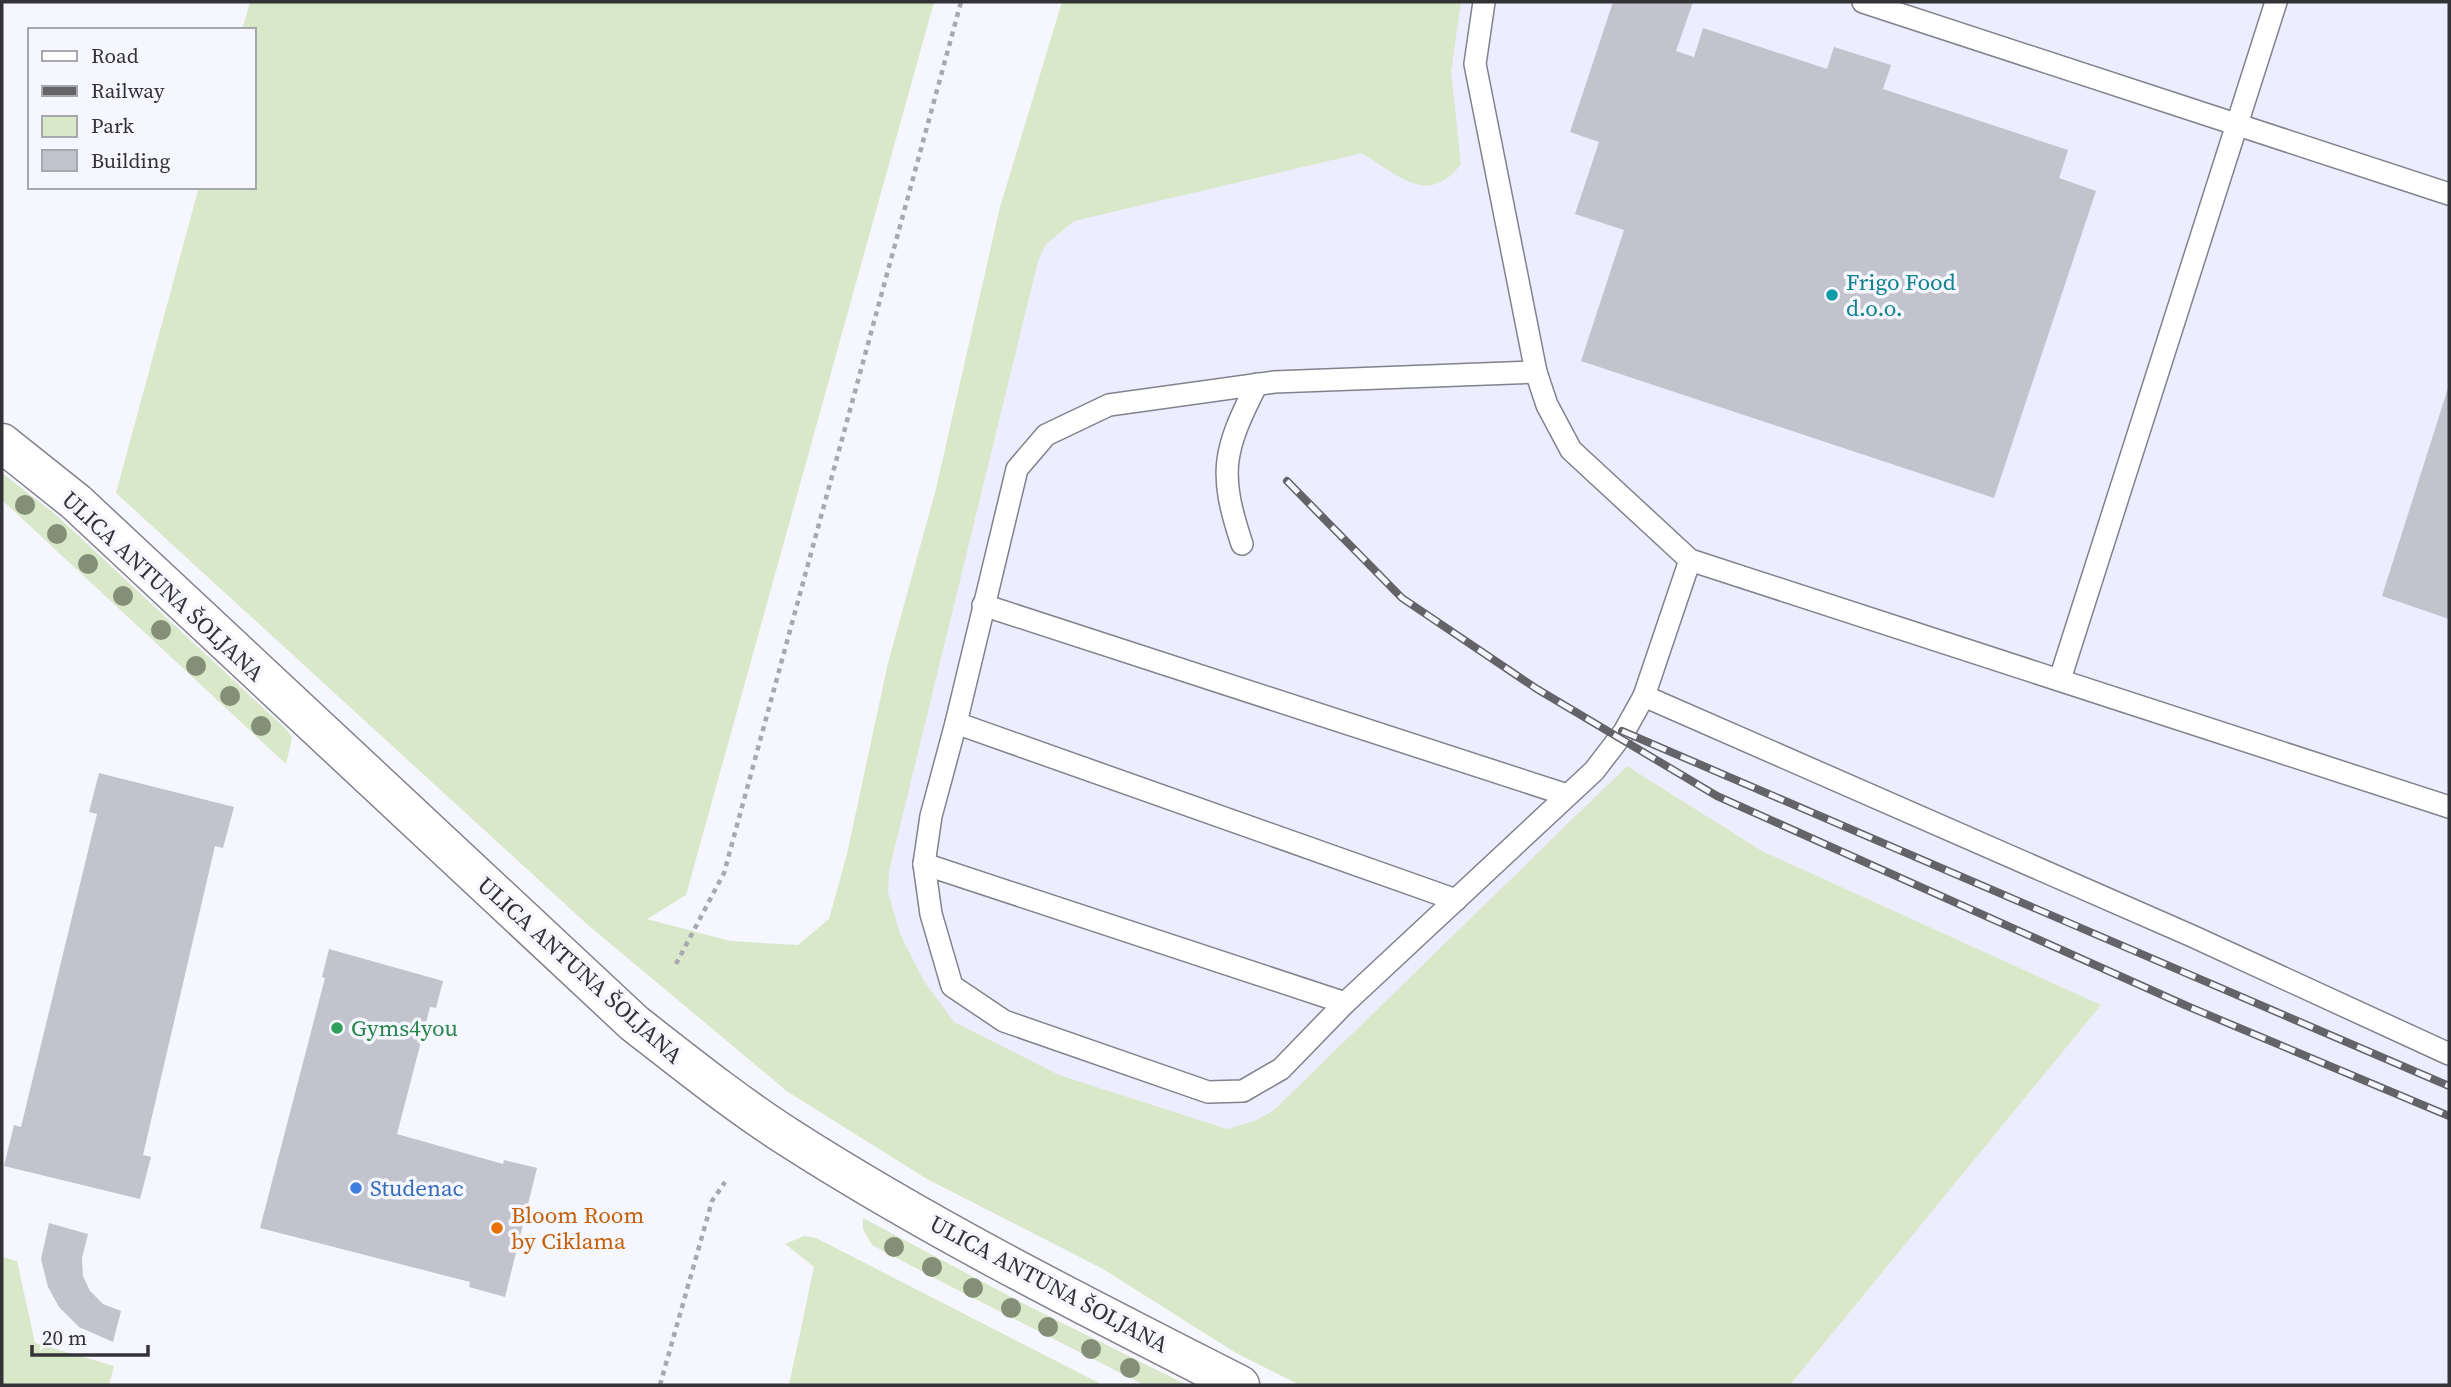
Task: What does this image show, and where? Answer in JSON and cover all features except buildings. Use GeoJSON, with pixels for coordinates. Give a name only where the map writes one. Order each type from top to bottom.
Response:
{"type":"FeatureCollection","features":[{"type":"Feature","properties":{"kind":"street","name":"ULICA ANTUNA ŠOLJANA"},"geometry":{"type":"LineString","coordinates":[[2,443],[76,502],[625,1014],[691,1068],[786,1135],[866,1185],[1081,1304],[1240,1385]]}},
{"type":"Feature","properties":{"kind":"lane"},"geometry":{"type":"LineString","coordinates":[[1484,2],[1475,64],[1536,372],[1547,405],[1571,450],[1690,560],[2449,807]]}},
{"type":"Feature","properties":{"kind":"lane"},"geometry":{"type":"LineString","coordinates":[[1863,2],[2237,122],[2449,194]]}},
{"type":"Feature","properties":{"kind":"lane"},"geometry":{"type":"LineString","coordinates":[[2060,679],[2276,2]]}},
{"type":"Feature","properties":{"kind":"lane"},"geometry":{"type":"LineString","coordinates":[[1536,372],[1409,375],[1257,384],[1109,405],[1046,435],[1017,469],[956,723],[930,816],[924,864],[931,914],[952,986],[1004,1021],[1208,1092],[1243,1091],[1281,1069],[1345,1003],[1594,771],[1619,740],[1644,696],[1690,560]]}},
{"type":"Feature","properties":{"kind":"lane"},"geometry":{"type":"LineString","coordinates":[[1242,544],[1228,502],[1226,469],[1236,426],[1257,384]]}},
{"type":"Feature","properties":{"kind":"lane"},"geometry":{"type":"LineString","coordinates":[[983,605],[1567,795]]}},
{"type":"Feature","properties":{"kind":"lane"},"geometry":{"type":"LineString","coordinates":[[1644,696],[2192,936],[2449,1054]]}},
{"type":"Feature","properties":{"kind":"lane"},"geometry":{"type":"LineString","coordinates":[[956,723],[1456,900]]}},
{"type":"Feature","properties":{"kind":"lane"},"geometry":{"type":"LineString","coordinates":[[924,864],[1345,1003]]}},
{"type":"Feature","properties":{"kind":"path"},"geometry":{"type":"LineString","coordinates":[[676,964],[724,873],[961,2]]}},
{"type":"Feature","properties":{"kind":"path"},"geometry":{"type":"LineString","coordinates":[[660,1385],[712,1201],[724,1182]]}},
{"type":"Feature","properties":{"kind":"shaded area"},"geometry":{"type":"Polygon","coordinates":[[[1440,2],[2449,2],[2449,1385],[1790,1385],[2101,1005],[1762,851],[1637,772],[1226,1169],[945,1028],[867,952],[1036,222],[1440,2]]]}},
{"type":"Feature","properties":{"kind":"green space"},"geometry":{"type":"Polygon","coordinates":[[[250,2],[934,2],[686,895],[647,919],[730,941],[798,945],[829,919],[847,854],[888,663],[936,489],[1000,207],[1062,2],[1461,2],[1451,72],[1461,164],[1449,177],[1437,184],[1412,183],[1362,153],[1074,221],[1045,245],[1038,261],[889,871],[888,892],[900,934],[924,981],[954,1022],[1059,1075],[1227,1129],[1257,1120],[1274,1110],[1627,766],[1762,851],[2101,1005],[1790,1385],[1300,1385],[1236,1353],[1103,1269],[927,1179],[788,1092],[588,925],[116,493],[198,189],[256,189],[256,28],[243,28],[250,2]]]}},
{"type":"Feature","properties":{"kind":"green space"},"geometry":{"type":"Polygon","coordinates":[[[2,473],[55,514],[287,730],[292,738],[286,764],[2,500],[2,473]]]}},
{"type":"Feature","properties":{"kind":"green space"},"geometry":{"type":"Polygon","coordinates":[[[863,1218],[1028,1306],[1187,1385],[1144,1385],[948,1285],[872,1245],[863,1229],[863,1218]]]}},
{"type":"Feature","properties":{"kind":"green space"},"geometry":{"type":"Polygon","coordinates":[[[804,1236],[816,1238],[1103,1385],[789,1385],[814,1267],[785,1244],[804,1236]]]}},
{"type":"Feature","properties":{"kind":"green space"},"geometry":{"type":"Polygon","coordinates":[[[2,1257],[17,1261],[35,1343],[114,1366],[109,1385],[2,1385],[2,1257]]]}},
{"type":"Feature","properties":{"kind":"railway"},"geometry":{"type":"LineString","coordinates":[[1287,481],[1402,598],[1537,689],[1717,796],[2187,1006],[2449,1116]]}},
{"type":"Feature","properties":{"kind":"railway"},"geometry":{"type":"LineString","coordinates":[[1622,731],[2449,1086]]}},
{"type":"Feature","properties":{"kind":"place","name":"Frigo Food d.o.o."},"geometry":{"type":"Point","coordinates":[1832,295]}},
{"type":"Feature","properties":{"kind":"place","name":"Gyms4you"},"geometry":{"type":"Point","coordinates":[337,1028]}},
{"type":"Feature","properties":{"kind":"place","name":"Studenac"},"geometry":{"type":"Point","coordinates":[356,1188]}},
{"type":"Feature","properties":{"kind":"place","name":"Bloom Room by Ciklama"},"geometry":{"type":"Point","coordinates":[497,1228]}}]}
